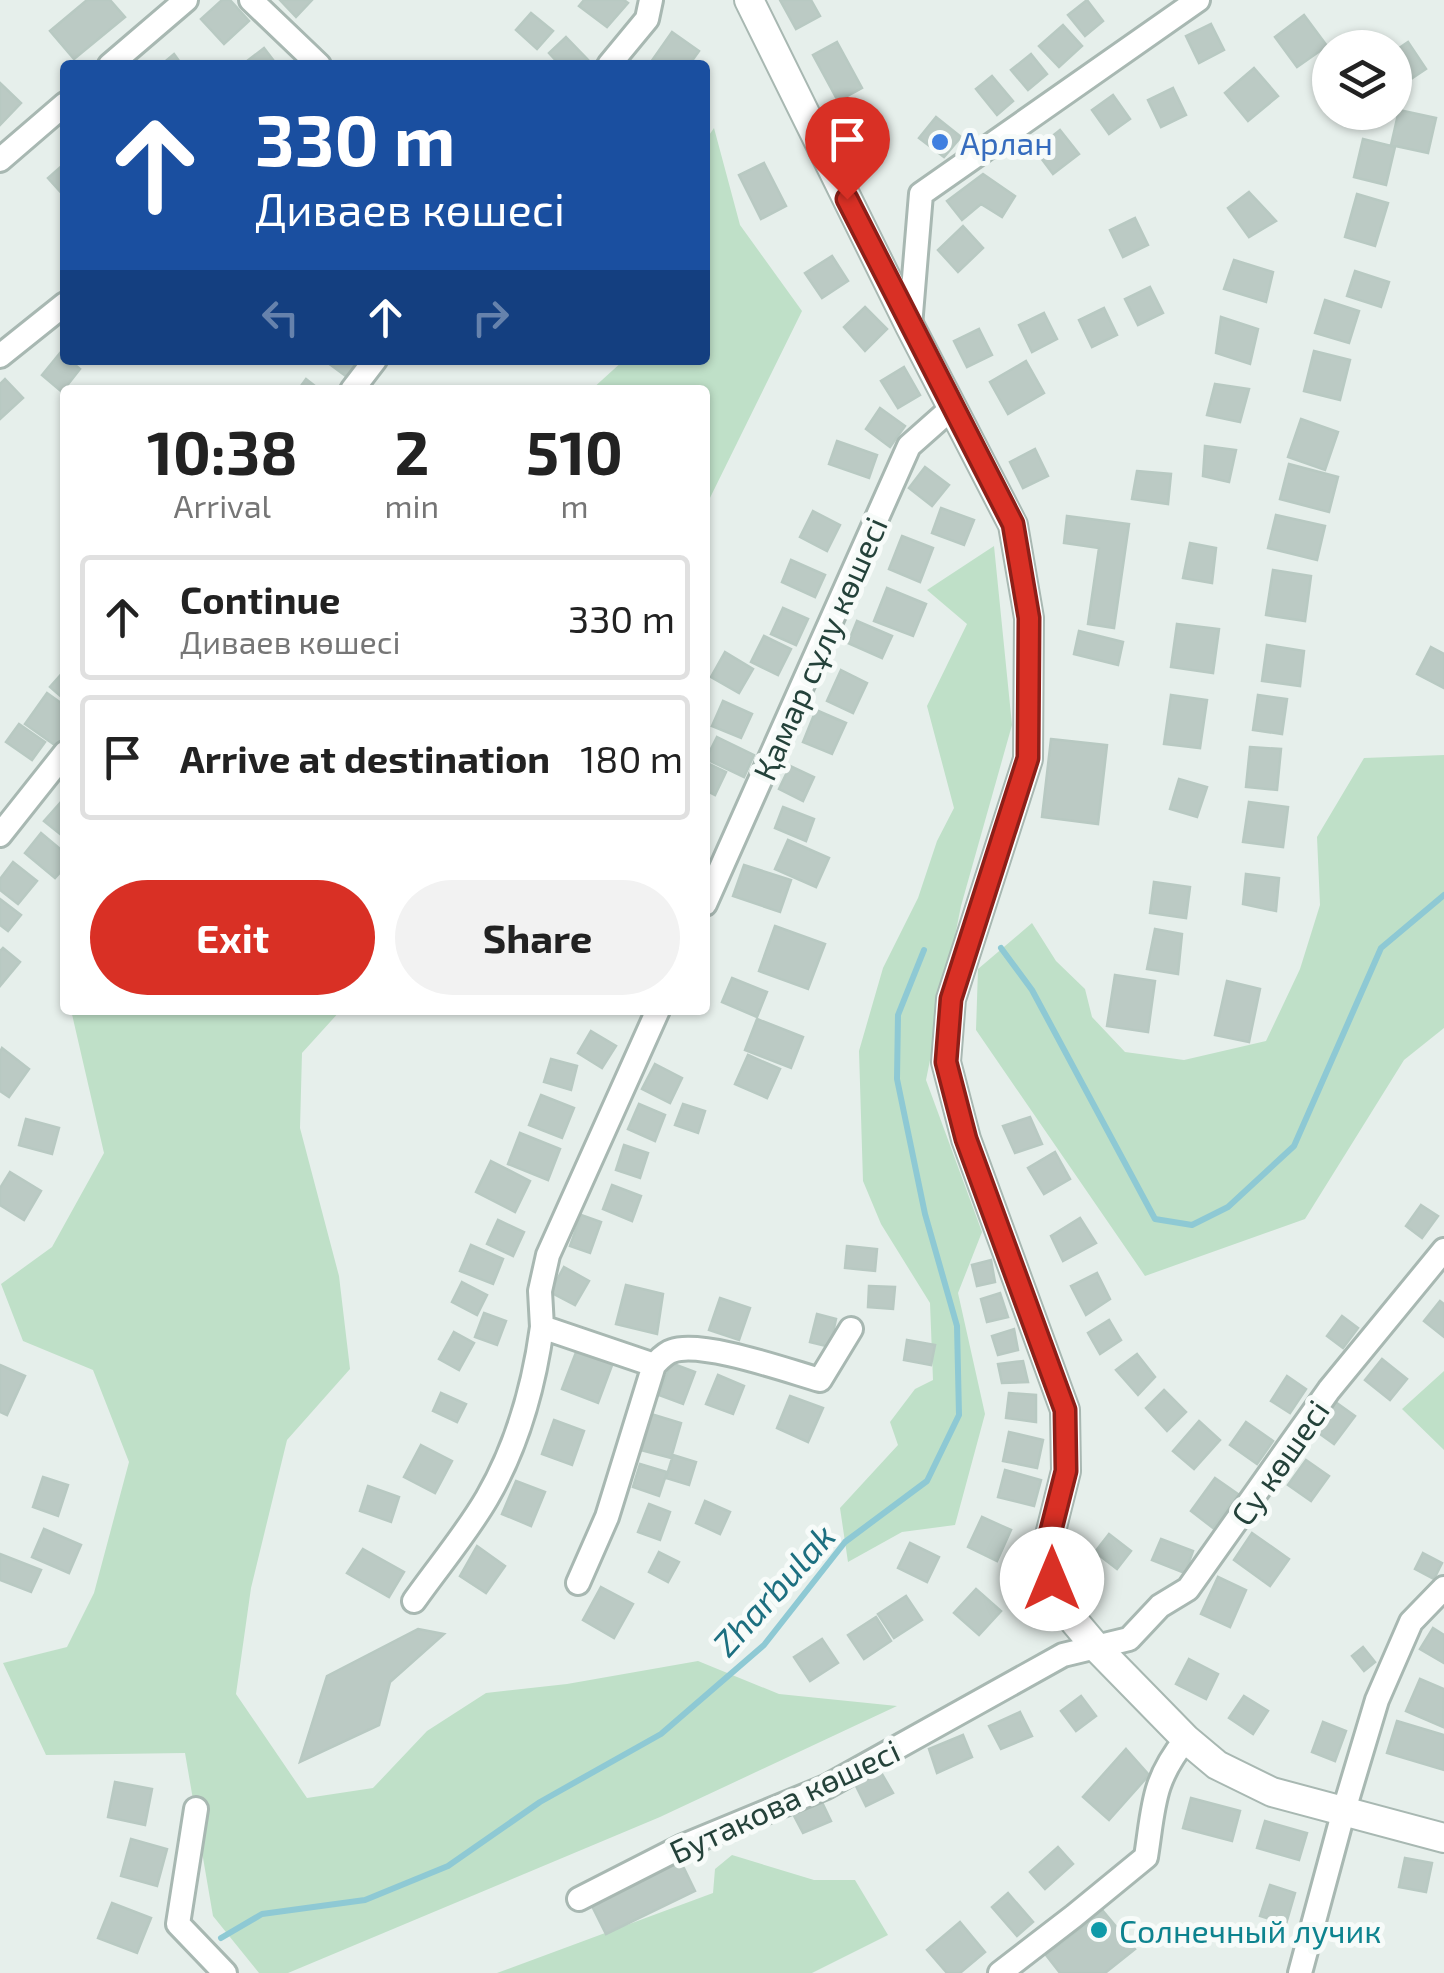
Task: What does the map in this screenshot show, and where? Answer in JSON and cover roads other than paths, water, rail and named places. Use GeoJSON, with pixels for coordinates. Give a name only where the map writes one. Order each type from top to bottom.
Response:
{"type":"FeatureCollection","features":[{"type":"Feature","properties":{"kind":"street"},"geometry":{"type":"LineString","coordinates":[[116,60],[186,0]]}},
{"type":"Feature","properties":{"kind":"street"},"geometry":{"type":"LineString","coordinates":[[251,0],[314,60]]}},
{"type":"Feature","properties":{"kind":"street"},"geometry":{"type":"LineString","coordinates":[[613,60],[646,18],[651,0]]}},
{"type":"Feature","properties":{"kind":"street"},"geometry":{"type":"LineString","coordinates":[[749,0],[1013,524],[1029,618],[1028,758],[951,999],[946,1062],[966,1139],[1065,1410],[1066,1471],[1050,1534],[1052,1579],[1069,1615],[1096,1647],[1216,1766],[1272,1792],[1444,1838]]}},
{"type":"Feature","properties":{"kind":"street"},"geometry":{"type":"LineString","coordinates":[[910,326],[921,194],[1198,0]]}},
{"type":"Feature","properties":{"kind":"street"},"geometry":{"type":"LineString","coordinates":[[0,160],[60,108]]}},
{"type":"Feature","properties":{"kind":"street"},"geometry":{"type":"LineString","coordinates":[[0,356],[60,308]]}},
{"type":"Feature","properties":{"kind":"street"},"geometry":{"type":"LineString","coordinates":[[356,385],[371,365]]}},
{"type":"Feature","properties":{"kind":"street","name":"Қамар сұлу көшесі"},"geometry":{"type":"LineString","coordinates":[[710,893],[909,446],[953,407]]}},
{"type":"Feature","properties":{"kind":"street"},"geometry":{"type":"LineString","coordinates":[[0,835],[60,758]]}},
{"type":"Feature","properties":{"kind":"street"},"geometry":{"type":"LineString","coordinates":[[414,1601],[486,1498],[523,1415],[537,1370],[542,1327],[540,1291],[548,1256],[656,1015]]}},
{"type":"Feature","properties":{"kind":"street","name":"Су көшесі"},"geometry":{"type":"LineString","coordinates":[[1096,1647],[1128,1640],[1160,1606],[1188,1589],[1339,1377],[1444,1250]]}},
{"type":"Feature","properties":{"kind":"street"},"geometry":{"type":"LineString","coordinates":[[542,1327],[654,1365]]}},
{"type":"Feature","properties":{"kind":"street"},"geometry":{"type":"LineString","coordinates":[[578,1583],[606,1517],[654,1365],[669,1351],[712,1351],[820,1380],[851,1329]]}},
{"type":"Feature","properties":{"kind":"street"},"geometry":{"type":"LineString","coordinates":[[1300,1973],[1376,1700],[1412,1622],[1444,1588]]}},
{"type":"Feature","properties":{"kind":"street","name":"Бутакова көшесі"},"geometry":{"type":"LineString","coordinates":[[579,1900],[681,1847],[826,1787],[1062,1655],[1096,1647]]}},
{"type":"Feature","properties":{"kind":"street"},"geometry":{"type":"LineString","coordinates":[[1000,1973],[1146,1856],[1161,1775],[1186,1739]]}},
{"type":"Feature","properties":{"kind":"street"},"geometry":{"type":"LineString","coordinates":[[196,1809],[178,1924],[226,1973]]}},
{"type":"Feature","properties":{"kind":"waterway","name":"Zharbulak"},"geometry":{"type":"LineString","coordinates":[[1001,948],[1032,990],[1155,1219],[1192,1225],[1228,1207],[1294,1146],[1381,948],[1444,895]]}},
{"type":"Feature","properties":{"kind":"waterway","name":"Zharbulak"},"geometry":{"type":"LineString","coordinates":[[221,1938],[262,1914],[365,1900],[448,1866],[540,1802],[661,1734],[764,1645],[845,1542],[927,1481],[959,1415],[957,1326],[925,1214],[897,1079],[898,1015],[924,950]]}},
{"type":"Feature","properties":{"kind":"place","name":"Арлан"},"geometry":{"type":"Point","coordinates":[940,142]}},
{"type":"Feature","properties":{"kind":"place","name":"Солнечный лучик"},"geometry":{"type":"Point","coordinates":[1099,1930]}}]}
